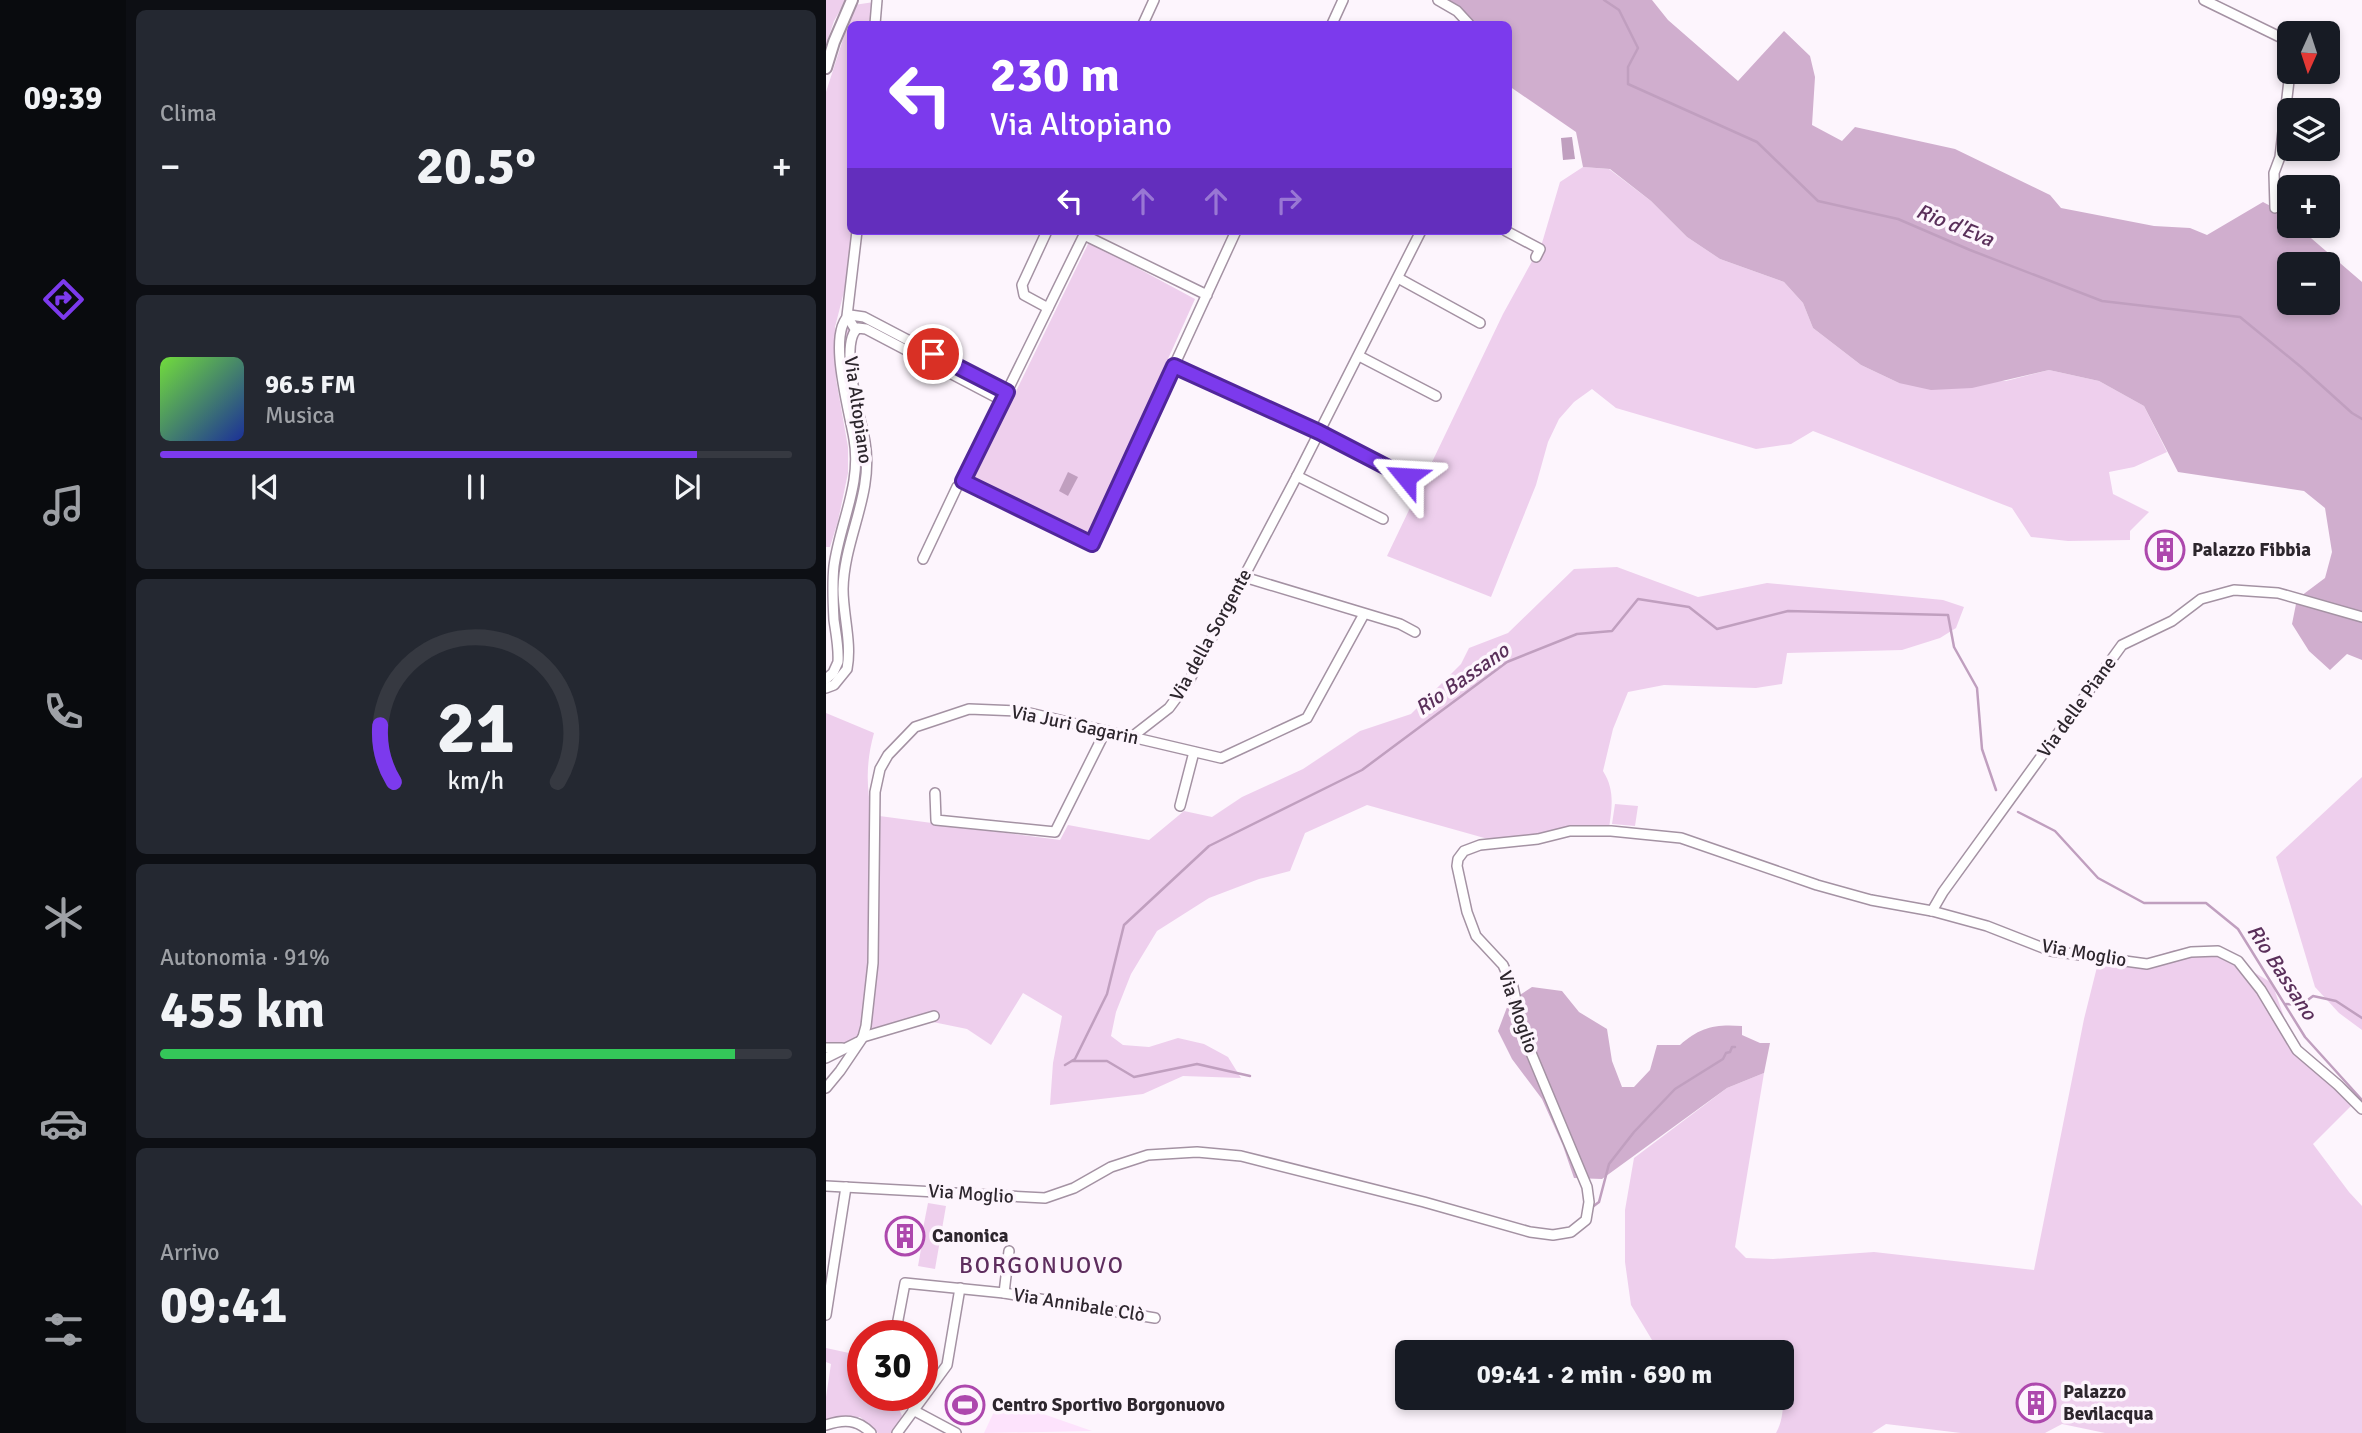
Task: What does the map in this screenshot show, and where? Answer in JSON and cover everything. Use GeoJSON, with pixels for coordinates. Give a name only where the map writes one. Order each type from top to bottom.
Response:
{"type":"FeatureCollection","features":[{"type":"Feature","properties":{"kind":"main road"},"geometry":{"type":"LineString","coordinates":[[826,67],[852,0]]}},
{"type":"Feature","properties":{"kind":"street"},"geometry":{"type":"LineString","coordinates":[[875,21],[877,0]]}},
{"type":"Feature","properties":{"kind":"street"},"geometry":{"type":"LineString","coordinates":[[1144,21],[1154,0]]}},
{"type":"Feature","properties":{"kind":"street"},"geometry":{"type":"LineString","coordinates":[[1333,21],[1343,0]]}},
{"type":"Feature","properties":{"kind":"street"},"geometry":{"type":"LineString","coordinates":[[1438,0],[1457,11],[1466,21]]}},
{"type":"Feature","properties":{"kind":"street"},"geometry":{"type":"LineString","coordinates":[[2204,0],[2277,36]]}},
{"type":"Feature","properties":{"kind":"street"},"geometry":{"type":"LineString","coordinates":[[2275,208],[2274,173],[2280,157],[2289,84]]}},
{"type":"Feature","properties":{"kind":"street"},"geometry":{"type":"LineString","coordinates":[[1512,234],[1540,249],[1536,257]]}},
{"type":"Feature","properties":{"kind":"street","name":"Via Altopiano"},"geometry":{"type":"LineString","coordinates":[[826,678],[833,673],[838,662],[834,566],[856,468],[856,449],[843,384],[840,329],[847,316],[857,235]]}},
{"type":"Feature","properties":{"kind":"street"},"geometry":{"type":"LineString","coordinates":[[1045,235],[1022,285],[1024,295],[1048,308]]}},
{"type":"Feature","properties":{"kind":"street"},"geometry":{"type":"LineString","coordinates":[[923,559],[1084,235],[1207,295]]}},
{"type":"Feature","properties":{"kind":"street"},"geometry":{"type":"LineString","coordinates":[[963,481],[1092,544],[1234,235]]}},
{"type":"Feature","properties":{"kind":"street"},"geometry":{"type":"LineString","coordinates":[[1383,519],[1297,476],[1419,235]]}},
{"type":"Feature","properties":{"kind":"street"},"geometry":{"type":"LineString","coordinates":[[1398,278],[1480,323]]}},
{"type":"Feature","properties":{"kind":"street"},"geometry":{"type":"LineString","coordinates":[[847,316],[863,317],[1005,397]]}},
{"type":"Feature","properties":{"kind":"street","name":"Via Altopiano"},"geometry":{"type":"LineString","coordinates":[[847,316],[855,329]]}},
{"type":"Feature","properties":{"kind":"street","name":"Via Altopiano"},"geometry":{"type":"LineString","coordinates":[[855,329],[866,329],[1005,397]]}},
{"type":"Feature","properties":{"kind":"street","name":"Via Altopiano"},"geometry":{"type":"LineString","coordinates":[[826,688],[834,685],[847,669],[843,589],[845,565],[867,478],[865,444],[851,367],[850,340],[855,329]]}},
{"type":"Feature","properties":{"kind":"street"},"geometry":{"type":"LineString","coordinates":[[1359,356],[1436,396]]}},
{"type":"Feature","properties":{"kind":"street"},"geometry":{"type":"LineString","coordinates":[[1174,366],[1319,432],[1406,477]]}},
{"type":"Feature","properties":{"kind":"street","name":"Via della Sorgente"},"geometry":{"type":"LineString","coordinates":[[1133,736],[1169,708],[1189,681],[1297,476]]}},
{"type":"Feature","properties":{"kind":"street"},"geometry":{"type":"LineString","coordinates":[[1244,577],[1401,624],[1415,632]]}},
{"type":"Feature","properties":{"kind":"street","name":"Via delle Piane"},"geometry":{"type":"LineString","coordinates":[[1932,911],[2122,645],[2172,621],[2201,599],[2234,590],[2278,593],[2362,617]]}},
{"type":"Feature","properties":{"kind":"street","name":"Via Juri Gagarin"},"geometry":{"type":"LineString","coordinates":[[827,1087],[861,1039],[873,963],[875,792],[880,768],[888,755],[915,727],[969,709],[1021,710],[1221,758],[1307,718],[1364,614]]}},
{"type":"Feature","properties":{"kind":"street"},"geometry":{"type":"LineString","coordinates":[[935,793],[936,820],[1055,832],[1105,732]]}},
{"type":"Feature","properties":{"kind":"street"},"geometry":{"type":"LineString","coordinates":[[1180,806],[1194,752]]}},
{"type":"Feature","properties":{"kind":"street","name":"Via Moglio"},"geometry":{"type":"LineString","coordinates":[[826,1186],[1045,1198],[1074,1188],[1111,1167],[1148,1154],[1197,1152],[1241,1157],[1397,1195],[1530,1232],[1553,1235],[1571,1232],[1586,1220],[1587,1187],[1524,1036],[1513,987],[1503,965],[1476,936],[1457,873],[1458,859],[1464,851],[1480,845],[1538,839],[1570,831],[1611,831],[1681,838],[1817,885],[1987,926],[2051,951],[2147,964],[2191,952],[2218,951],[2238,961],[2261,990],[2297,1049],[2362,1109]]}},
{"type":"Feature","properties":{"kind":"street"},"geometry":{"type":"LineString","coordinates":[[826,1058],[861,1039],[934,1016]]}},
{"type":"Feature","properties":{"kind":"street"},"geometry":{"type":"LineString","coordinates":[[826,1048],[847,1047]]}},
{"type":"Feature","properties":{"kind":"street"},"geometry":{"type":"LineString","coordinates":[[826,1315],[846,1187]]}},
{"type":"Feature","properties":{"kind":"street","name":"Via Annibale Clò"},"geometry":{"type":"LineString","coordinates":[[1004,1293],[1009,1251]]}},
{"type":"Feature","properties":{"kind":"street","name":"Via Annibale Clò"},"geometry":{"type":"LineString","coordinates":[[898,1320],[905,1283],[1004,1293],[1154,1318]]}},
{"type":"Feature","properties":{"kind":"street"},"geometry":{"type":"LineString","coordinates":[[938,1378],[947,1366],[960,1288]]}},
{"type":"Feature","properties":{"kind":"street"},"geometry":{"type":"LineString","coordinates":[[897,1433],[912,1411]]}},
{"type":"Feature","properties":{"kind":"street"},"geometry":{"type":"LineString","coordinates":[[915,1411],[956,1433]]}},
{"type":"Feature","properties":{"kind":"street"},"geometry":{"type":"LineString","coordinates":[[826,1425],[849,1420],[861,1424],[871,1433]]}},
{"type":"Feature","properties":{"kind":"shaded area"},"geometry":{"type":"Polygon","coordinates":[[[826,0],[846,0],[834,21],[826,45],[826,0]]]}},
{"type":"Feature","properties":{"kind":"shaded area"},"geometry":{"type":"Polygon","coordinates":[[[1447,0],[1652,0],[1668,20],[1738,81],[1784,31],[1810,56],[1815,77],[1812,125],[1842,141],[1855,127],[1955,149],[2050,195],[2061,208],[2154,226],[2190,228],[2207,235],[2263,202],[2277,209],[2277,238],[2311,238],[2327,252],[2277,252],[2277,315],[2340,315],[2340,263],[2362,282],[2362,660],[2347,654],[2330,670],[2309,651],[2292,624],[2297,599],[2325,578],[2332,552],[2325,508],[2304,491],[2178,472],[2144,406],[2099,381],[2049,370],[1972,388],[1931,390],[1899,383],[1861,365],[1813,328],[1803,303],[1784,282],[1720,259],[1687,237],[1651,201],[1610,169],[1583,167],[1576,132],[1512,88],[1512,21],[1470,21],[1447,0]]]}},
{"type":"Feature","properties":{"kind":"shaded area"},"geometry":{"type":"Polygon","coordinates":[[[874,2],[874,21],[849,21],[854,5],[874,2]]]}},
{"type":"Feature","properties":{"kind":"shaded area"},"geometry":{"type":"Polygon","coordinates":[[[847,27],[847,235],[852,235],[845,288],[835,327],[836,379],[848,447],[848,473],[830,547],[826,547],[826,92],[847,27]]]}},
{"type":"Feature","properties":{"kind":"shaded area"},"geometry":{"type":"Polygon","coordinates":[[[1572,137],[1575,159],[1563,160],[1561,138],[1572,137]]]}},
{"type":"Feature","properties":{"kind":"shaded area"},"geometry":{"type":"Polygon","coordinates":[[[1583,167],[1609,169],[1651,201],[1687,237],[1720,259],[1784,282],[1803,303],[1813,328],[1861,365],[1899,383],[2006,381],[2049,370],[2099,381],[2144,406],[2167,452],[2134,467],[2109,472],[2113,494],[2149,512],[2130,531],[2130,540],[2068,541],[2031,537],[2012,508],[1813,431],[1791,444],[1756,449],[1616,408],[1592,389],[1574,402],[1559,419],[1491,597],[1387,556],[1503,314],[1542,243],[1560,182],[1583,167]]]}},
{"type":"Feature","properties":{"kind":"shaded area"},"geometry":{"type":"Polygon","coordinates":[[[1089,242],[1195,299],[1089,534],[973,479],[1089,242]]]}},
{"type":"Feature","properties":{"kind":"shaded area"},"geometry":{"type":"Polygon","coordinates":[[[846,323],[849,329],[847,347],[864,473],[841,621],[845,663],[836,680],[826,685],[826,681],[834,677],[837,568],[857,480],[842,355],[846,323]]]}},
{"type":"Feature","properties":{"kind":"shaded area"},"geometry":{"type":"Polygon","coordinates":[[[1068,472],[1078,477],[1068,496],[1059,491],[1068,472]]]}},
{"type":"Feature","properties":{"kind":"shaded area"},"geometry":{"type":"Polygon","coordinates":[[[1617,567],[1698,597],[1767,583],[1943,600],[1964,607],[1956,628],[1940,638],[1902,650],[1787,653],[1782,684],[1756,688],[1664,685],[1628,692],[1613,729],[1603,771],[1611,792],[1609,828],[1488,839],[1367,805],[1305,833],[1290,871],[1259,879],[1209,898],[1157,931],[1131,974],[1116,1012],[1111,1036],[1123,1045],[1149,1047],[1178,1038],[1204,1044],[1228,1057],[1241,1078],[1183,1076],[1143,1094],[1050,1105],[1053,1063],[1062,1016],[1023,993],[991,1045],[967,1029],[928,1021],[850,1044],[826,1045],[826,713],[874,733],[868,774],[872,815],[1060,840],[1068,825],[1149,840],[1184,811],[1212,817],[1242,797],[1303,769],[1360,731],[1411,714],[1461,664],[1469,648],[1508,633],[1574,569],[1617,567]]]}},
{"type":"Feature","properties":{"kind":"shaded area"},"geometry":{"type":"Polygon","coordinates":[[[2362,777],[2362,1030],[2339,1013],[2315,987],[2276,857],[2362,777]]]}},
{"type":"Feature","properties":{"kind":"shaded area"},"geometry":{"type":"Polygon","coordinates":[[[1615,804],[1638,806],[1635,826],[1612,824],[1615,804]]]}},
{"type":"Feature","properties":{"kind":"shaded area"},"geometry":{"type":"Polygon","coordinates":[[[2215,949],[2272,983],[2295,1048],[2352,1105],[2313,1144],[2362,1206],[2362,1433],[2105,1433],[2062,1424],[2045,1433],[1961,1433],[1886,1424],[1872,1433],[1776,1433],[1782,1410],[1794,1410],[1794,1340],[1652,1340],[1631,1305],[1625,1262],[1625,1210],[1634,1158],[1727,1088],[1764,1073],[1735,1247],[1746,1258],[1773,1259],[1874,1252],[2034,1270],[2084,1019],[2099,959],[2137,963],[2174,950],[2215,949]]]}},
{"type":"Feature","properties":{"kind":"shaded area"},"geometry":{"type":"Polygon","coordinates":[[[1532,987],[1562,991],[1579,1012],[1607,1029],[1612,1061],[1622,1087],[1634,1087],[1650,1070],[1657,1045],[1680,1045],[1694,1034],[1708,1028],[1724,1026],[1742,1026],[1742,1035],[1760,1043],[1770,1043],[1764,1073],[1727,1088],[1602,1179],[1574,1178],[1542,1099],[1512,1059],[1498,1031],[1509,1002],[1532,987]]]}},
{"type":"Feature","properties":{"kind":"shaded area"},"geometry":{"type":"Polygon","coordinates":[[[928,1203],[946,1206],[935,1269],[918,1266],[921,1249],[914,1247],[915,1244],[920,1244],[928,1203]]]}},
{"type":"Feature","properties":{"kind":"shaded area"},"geometry":{"type":"Polygon","coordinates":[[[826,1348],[847,1353],[847,1411],[900,1411],[902,1416],[892,1433],[878,1433],[860,1417],[838,1417],[826,1421],[831,1364],[826,1362],[826,1348]]]}},
{"type":"Feature","properties":{"kind":"shaded area"},"geometry":{"type":"Polygon","coordinates":[[[1000,1399],[1092,1431],[984,1433],[1000,1399]]]}},
{"type":"Feature","properties":{"kind":"waterway","name":"Rio d'Eva"},"geometry":{"type":"LineString","coordinates":[[1604,0],[1619,10],[1638,48],[1628,67],[1628,84],[1757,142],[1818,201],[1898,219],[2102,301],[2240,317],[2362,419]]}},
{"type":"Feature","properties":{"kind":"waterway","name":"Rio Bassano"},"geometry":{"type":"LineString","coordinates":[[1065,1065],[1075,1059],[1107,994],[1124,925],[1209,846],[1362,770],[1507,662],[1577,634],[1612,631],[1638,599],[1689,607],[1717,629],[1788,611],[1948,615],[1954,647],[1977,688],[1982,749],[1996,790]]}},
{"type":"Feature","properties":{"kind":"waterway","name":"Rio Bassano"},"geometry":{"type":"LineString","coordinates":[[2018,812],[2055,831],[2098,878],[2144,903],[2206,903],[2238,929],[2305,1037],[2362,1100]]}},
{"type":"Feature","properties":{"kind":"waterway"},"geometry":{"type":"LineString","coordinates":[[2286,1004],[2301,1005],[2313,996],[2336,1001],[2362,1018]]}},
{"type":"Feature","properties":{"kind":"waterway"},"geometry":{"type":"LineString","coordinates":[[1591,1208],[1599,1202],[1609,1164],[1634,1132],[1675,1089],[1723,1059],[1726,1053],[1735,1047]]}},
{"type":"Feature","properties":{"kind":"waterway"},"geometry":{"type":"LineString","coordinates":[[1072,1061],[1107,1061],[1134,1077],[1197,1064],[1250,1076]]}},
{"type":"Feature","properties":{"kind":"place","name":"Palazzo Fibbia"},"geometry":{"type":"Point","coordinates":[2165,550]}},
{"type":"Feature","properties":{"kind":"place","name":"Canonica"},"geometry":{"type":"Point","coordinates":[905,1236]}},
{"type":"Feature","properties":{"kind":"place","name":"Palazzo Bevilacqua"},"geometry":{"type":"Point","coordinates":[2036,1403]}},
{"type":"Feature","properties":{"kind":"place","name":"Centro Sportivo Borgonuovo"},"geometry":{"type":"Point","coordinates":[965,1405]}},
{"type":"Feature","properties":{"kind":"district","name":"BORGONUOVO"},"geometry":{"type":"Point","coordinates":[1042,1265]}},
{"type":"Feature","properties":{"kind":"route"},"geometry":{"type":"LineString","coordinates":[[933,354],[1007,392],[963,481],[1092,544],[1174,366],[1319,432],[1406,477]]}}]}
